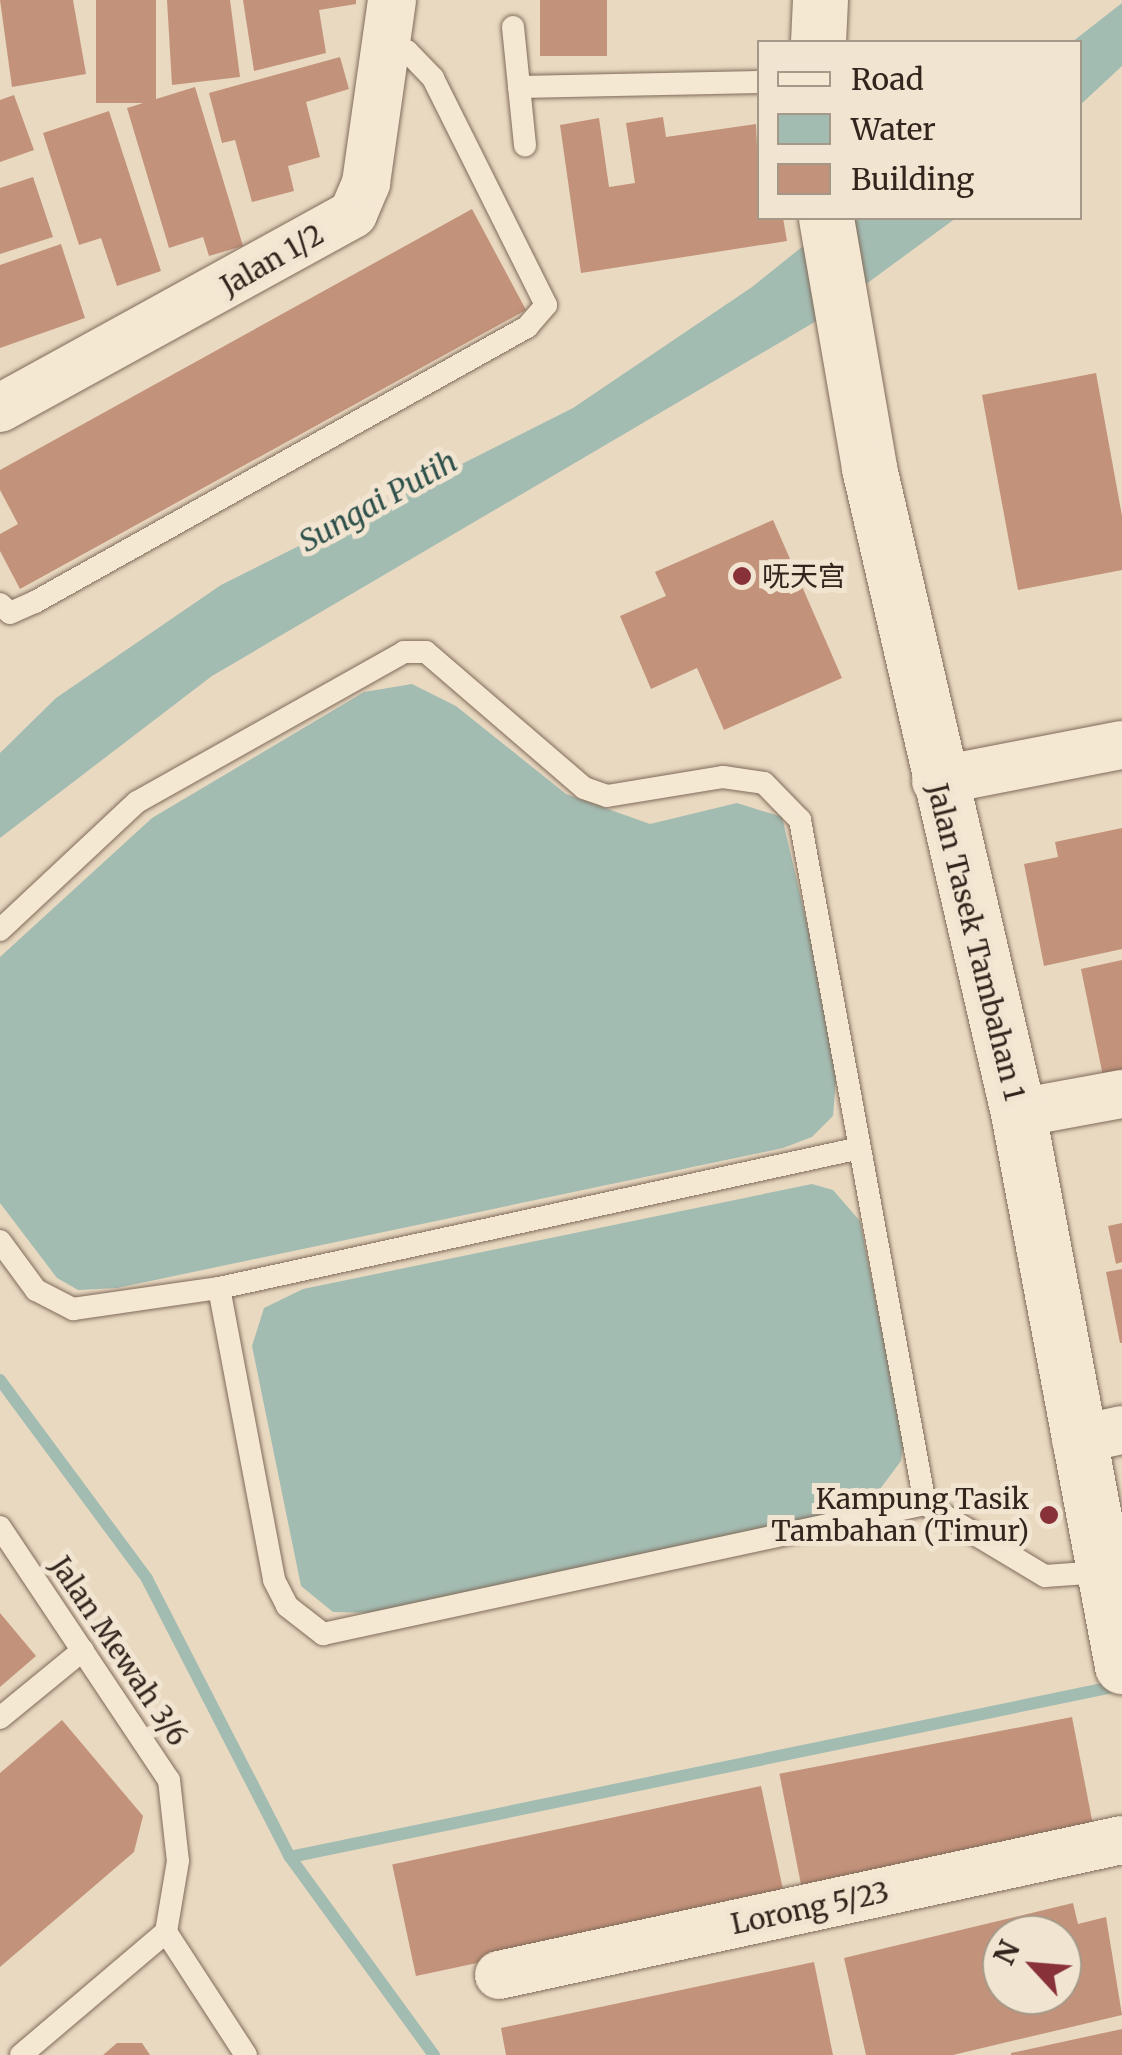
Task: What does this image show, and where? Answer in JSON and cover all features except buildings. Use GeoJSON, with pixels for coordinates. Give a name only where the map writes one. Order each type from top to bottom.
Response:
{"type":"FeatureCollection","features":[{"type":"Feature","properties":{"kind":"street"},"geometry":{"type":"LineString","coordinates":[[818,40],[820,0]]}},
{"type":"Feature","properties":{"kind":"street","name":"Jalan 1/2"},"geometry":{"type":"LineString","coordinates":[[0,408],[353,214],[366,183],[389,22]]}},
{"type":"Feature","properties":{"kind":"street","name":"Jalan Tasek Tambahan 1"},"geometry":{"type":"LineString","coordinates":[[826,220],[840,315],[936,781],[1099,1435],[1101,1572],[1121,1661]]}},
{"type":"Feature","properties":{"kind":"street"},"geometry":{"type":"LineString","coordinates":[[936,781],[1122,745]]}},
{"type":"Feature","properties":{"kind":"street"},"geometry":{"type":"LineString","coordinates":[[1018,1113],[1122,1094]]}},
{"type":"Feature","properties":{"kind":"street","name":"Lorong 5/23"},"geometry":{"type":"LineString","coordinates":[[499,1976],[1122,1840]]}},
{"type":"Feature","properties":{"kind":"lane"},"geometry":{"type":"LineString","coordinates":[[0,604],[10,613],[35,602],[527,326],[546,305],[434,78],[407,51],[389,22]]}},
{"type":"Feature","properties":{"kind":"lane"},"geometry":{"type":"LineString","coordinates":[[513,27],[525,144]]}},
{"type":"Feature","properties":{"kind":"lane"},"geometry":{"type":"LineString","coordinates":[[520,87],[757,82]]}},
{"type":"Feature","properties":{"kind":"lane"},"geometry":{"type":"LineString","coordinates":[[0,930],[137,802],[371,665],[426,652],[584,788],[632,797],[747,775],[793,806],[925,1504]]}},
{"type":"Feature","properties":{"kind":"lane"},"geometry":{"type":"LineString","coordinates":[[0,1242],[36,1290],[73,1309],[219,1288],[860,1148]]}},
{"type":"Feature","properties":{"kind":"lane"},"geometry":{"type":"LineString","coordinates":[[219,1288],[274,1580],[287,1606],[323,1634],[925,1504],[1045,1576],[1101,1572]]}},
{"type":"Feature","properties":{"kind":"lane","name":"Jalan Mewah 3/6"},"geometry":{"type":"LineString","coordinates":[[0,1527],[169,1780],[178,1861],[166,1932]]}},
{"type":"Feature","properties":{"kind":"lane"},"geometry":{"type":"LineString","coordinates":[[0,1718],[82,1650]]}},
{"type":"Feature","properties":{"kind":"lane"},"geometry":{"type":"LineString","coordinates":[[21,2055],[166,1932],[246,2055]]}},
{"type":"Feature","properties":{"kind":"water"},"geometry":{"type":"Polygon","coordinates":[[[1122,3],[1122,66],[1082,103],[1082,40],[1075,40],[1122,3]]]}},
{"type":"Feature","properties":{"kind":"water"},"geometry":{"type":"Polygon","coordinates":[[[836,220],[953,220],[813,323],[212,676],[0,838],[0,753],[56,698],[221,585],[573,408],[752,287],[836,220]]]}},
{"type":"Feature","properties":{"kind":"water"},"geometry":{"type":"Polygon","coordinates":[[[412,684],[456,706],[566,794],[650,824],[737,803],[782,817],[838,1056],[833,1116],[812,1137],[783,1148],[117,1288],[78,1290],[57,1278],[0,1203],[0,957],[152,818],[364,692],[412,684]]]}},
{"type":"Feature","properties":{"kind":"water"},"geometry":{"type":"Polygon","coordinates":[[[812,1184],[833,1190],[860,1221],[904,1440],[901,1461],[874,1497],[855,1508],[371,1613],[333,1612],[301,1586],[252,1346],[264,1308],[303,1289],[812,1184]]]}},
{"type":"Feature","properties":{"kind":"waterway"},"geometry":{"type":"LineString","coordinates":[[0,1380],[147,1579],[290,1857],[434,2055]]}},
{"type":"Feature","properties":{"kind":"waterway"},"geometry":{"type":"LineString","coordinates":[[290,1857],[1122,1685]]}},
{"type":"Feature","properties":{"kind":"place","name":"呒天宫"},"geometry":{"type":"Point","coordinates":[742,576]}},
{"type":"Feature","properties":{"kind":"place","name":"Kampung Tasik Tambahan (Timur)"},"geometry":{"type":"Point","coordinates":[1049,1515]}},
{"type":"Feature","properties":{"kind":"water label","name":"Sungai Putih"},"geometry":{"type":"Point","coordinates":[378,501]}}]}
